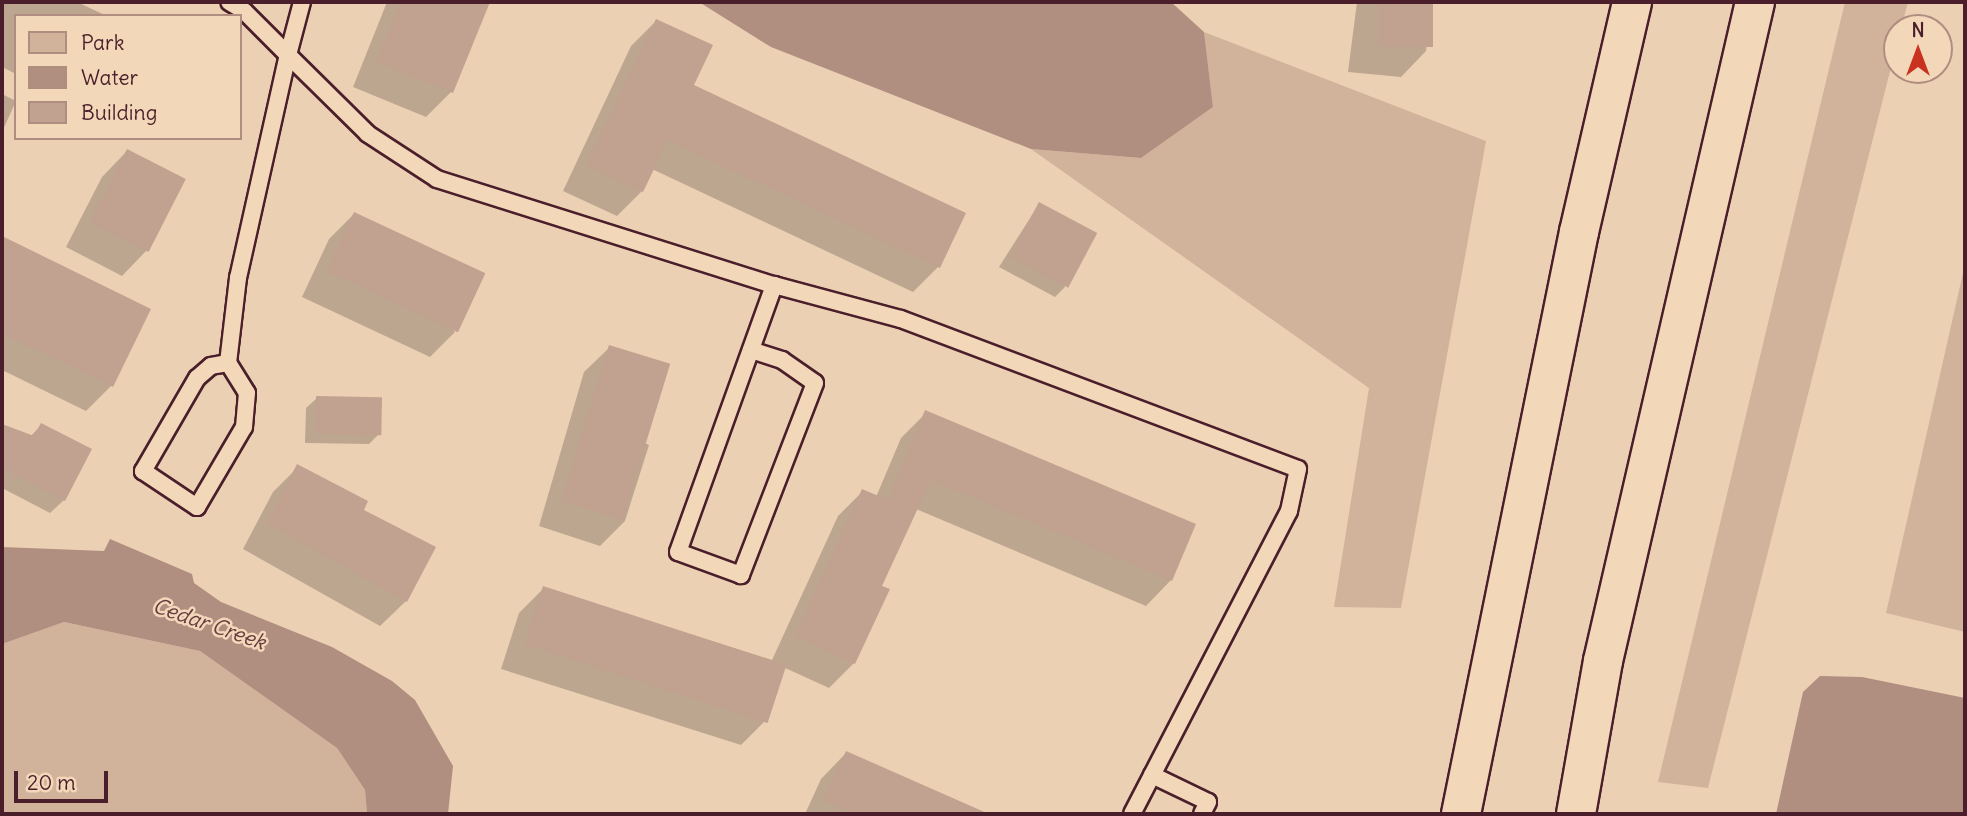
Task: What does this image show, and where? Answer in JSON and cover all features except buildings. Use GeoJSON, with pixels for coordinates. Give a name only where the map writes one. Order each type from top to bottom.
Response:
{"type":"FeatureCollection","features":[{"type":"Feature","properties":{"kind":"highway"},"geometry":{"type":"LineString","coordinates":[[1461,814],[1579,232],[1632,2]]}},
{"type":"Feature","properties":{"kind":"highway"},"geometry":{"type":"LineString","coordinates":[[1576,814],[1603,661],[1755,2]]}},
{"type":"Feature","properties":{"kind":"lane"},"geometry":{"type":"LineString","coordinates":[[229,2],[244,11],[368,134],[437,179],[774,285],[901,319],[1298,469],[1290,511],[1132,814]]}},
{"type":"Feature","properties":{"kind":"lane"},"geometry":{"type":"LineString","coordinates":[[228,363],[211,366],[197,378],[143,471],[197,508],[244,427],[247,393],[228,363],[238,278],[302,2]]}},
{"type":"Feature","properties":{"kind":"lane"},"geometry":{"type":"LineString","coordinates":[[751,350],[782,360],[815,383],[741,575],[678,552],[774,285]]}},
{"type":"Feature","properties":{"kind":"lane"},"geometry":{"type":"LineString","coordinates":[[1152,775],[1208,802],[1202,814]]}},
{"type":"Feature","properties":{"kind":"green space"},"geometry":{"type":"Polygon","coordinates":[[[1845,2],[1908,2],[1905,14],[1883,14],[1883,84],[1887,84],[1708,788],[1658,782],[1845,2]]]}},
{"type":"Feature","properties":{"kind":"green space"},"geometry":{"type":"Polygon","coordinates":[[[1204,32],[1486,141],[1401,608],[1334,607],[1369,388],[1031,149],[1141,158],[1213,107],[1204,32]]]}},
{"type":"Feature","properties":{"kind":"green space"},"geometry":{"type":"Polygon","coordinates":[[[1965,264],[1965,632],[1886,613],[1965,264]]]}},
{"type":"Feature","properties":{"kind":"green space"},"geometry":{"type":"Polygon","coordinates":[[[64,622],[200,651],[337,748],[365,790],[367,814],[2,814],[2,644],[64,622]]]}},
{"type":"Feature","properties":{"kind":"water"},"geometry":{"type":"Polygon","coordinates":[[[699,2],[1171,2],[1204,32],[1213,107],[1141,158],[1031,149],[771,47],[699,2]]]}},
{"type":"Feature","properties":{"kind":"water","name":"Cedar Creek"},"geometry":{"type":"Polygon","coordinates":[[[110,539],[192,574],[194,583],[221,602],[332,647],[392,681],[415,700],[453,766],[448,814],[367,814],[365,790],[337,748],[200,651],[64,622],[2,644],[2,547],[104,551],[110,539]]]}},
{"type":"Feature","properties":{"kind":"water"},"geometry":{"type":"Polygon","coordinates":[[[1820,676],[1862,677],[1965,698],[1965,814],[1776,814],[1803,692],[1820,676]]]}}]}
